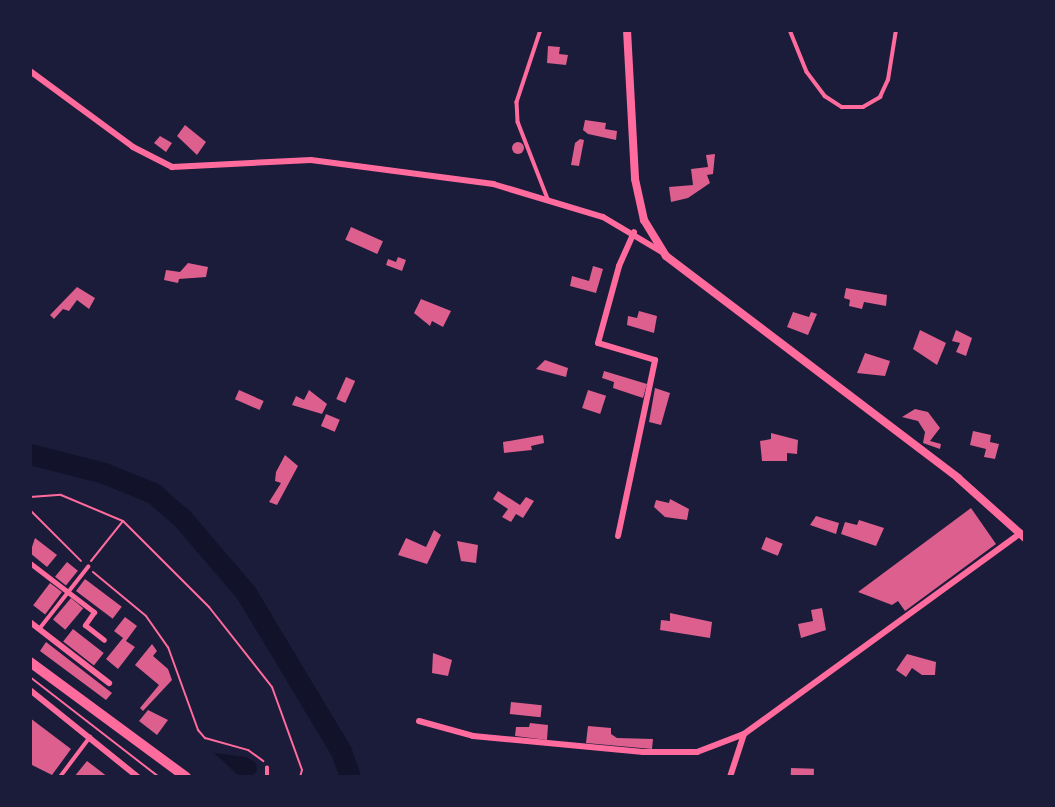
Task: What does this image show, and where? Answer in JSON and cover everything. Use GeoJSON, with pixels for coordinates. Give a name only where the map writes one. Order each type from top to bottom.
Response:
{"type":"FeatureCollection","features":[{"type":"Feature","properties":{"kind":"main road"},"geometry":{"type":"LineString","coordinates":[[30,662],[186,777]]}},
{"type":"Feature","properties":{"kind":"street"},"geometry":{"type":"LineString","coordinates":[[627,30],[635,179],[645,220],[666,256]]}},
{"type":"Feature","properties":{"kind":"street"},"geometry":{"type":"LineString","coordinates":[[30,71],[134,146],[172,167],[311,160],[415,172],[548,199],[634,232],[958,478],[1023,535],[744,734],[697,752],[643,752],[473,736],[419,721]]}},
{"type":"Feature","properties":{"kind":"street"},"geometry":{"type":"LineString","coordinates":[[618,536],[655,360],[598,343],[619,266],[634,232]]}},
{"type":"Feature","properties":{"kind":"street"},"geometry":{"type":"LineString","coordinates":[[30,563],[94,612],[85,625],[104,640]]}},
{"type":"Feature","properties":{"kind":"street"},"geometry":{"type":"LineString","coordinates":[[30,622],[109,683]]}},
{"type":"Feature","properties":{"kind":"street"},"geometry":{"type":"LineString","coordinates":[[30,690],[138,777]]}},
{"type":"Feature","properties":{"kind":"street"},"geometry":{"type":"LineString","coordinates":[[730,777],[744,734]]}},
{"type":"Feature","properties":{"kind":"lane"},"geometry":{"type":"LineString","coordinates":[[541,30],[517,102],[518,122],[548,199]]}},
{"type":"Feature","properties":{"kind":"lane"},"geometry":{"type":"LineString","coordinates":[[790,30],[807,72],[825,96],[842,107],[863,107],[880,97],[888,80],[896,30]]}},
{"type":"Feature","properties":{"kind":"lane"},"geometry":{"type":"LineString","coordinates":[[38,629],[87,567]]}},
{"type":"Feature","properties":{"kind":"lane"},"geometry":{"type":"LineString","coordinates":[[60,777],[90,737]]}},
{"type":"Feature","properties":{"kind":"lane"},"geometry":{"type":"LineString","coordinates":[[267,768],[267,777]]}},
{"type":"Feature","properties":{"kind":"path"},"geometry":{"type":"LineString","coordinates":[[30,497],[61,495],[123,521],[209,607],[272,687],[302,770],[300,777]]}},
{"type":"Feature","properties":{"kind":"path"},"geometry":{"type":"LineString","coordinates":[[30,510],[87,567],[146,616],[169,647],[198,730],[215,744],[261,756],[267,768]]}},
{"type":"Feature","properties":{"kind":"path"},"geometry":{"type":"LineString","coordinates":[[87,567],[123,521]]}},
{"type":"Feature","properties":{"kind":"path"},"geometry":{"type":"LineString","coordinates":[[30,677],[159,777]]}},
{"type":"Feature","properties":{"kind":"shaded area"},"geometry":{"type":"Polygon","coordinates":[[[214,753],[246,757],[256,763],[257,771],[252,776],[238,775],[214,753]]]}},
{"type":"Feature","properties":{"kind":"building"},"geometry":{"type":"Polygon","coordinates":[[[548,46],[560,47],[559,54],[568,55],[566,65],[547,63],[548,46]]]}},
{"type":"Feature","properties":{"kind":"building"},"geometry":{"type":"Polygon","coordinates":[[[585,120],[606,123],[605,129],[617,131],[616,140],[588,134],[583,130],[585,120]]]}},
{"type":"Feature","properties":{"kind":"building"},"geometry":{"type":"Polygon","coordinates":[[[185,125],[206,142],[197,155],[177,136],[185,125]]]}},
{"type":"Feature","properties":{"kind":"building"},"geometry":{"type":"Polygon","coordinates":[[[160,136],[172,143],[166,152],[154,143],[160,136]]]}},
{"type":"Feature","properties":{"kind":"building"},"geometry":{"type":"Polygon","coordinates":[[[580,139],[584,140],[579,166],[571,165],[575,143],[580,139]]]}},
{"type":"Feature","properties":{"kind":"building"},"geometry":{"type":"Polygon","coordinates":[[[513,143],[523,143],[523,153],[513,153],[513,143]]]}},
{"type":"Feature","properties":{"kind":"building"},"geometry":{"type":"Polygon","coordinates":[[[715,154],[713,174],[707,175],[710,183],[688,198],[671,202],[669,187],[693,185],[691,169],[708,167],[706,155],[715,154]]]}},
{"type":"Feature","properties":{"kind":"building"},"geometry":{"type":"Polygon","coordinates":[[[351,227],[383,241],[377,254],[345,240],[351,227]]]}},
{"type":"Feature","properties":{"kind":"building"},"geometry":{"type":"Polygon","coordinates":[[[398,257],[406,260],[402,271],[386,265],[388,259],[396,262],[398,257]]]}},
{"type":"Feature","properties":{"kind":"building"},"geometry":{"type":"Polygon","coordinates":[[[188,263],[208,267],[206,277],[179,279],[178,283],[164,280],[166,270],[180,272],[188,263]]]}},
{"type":"Feature","properties":{"kind":"building"},"geometry":{"type":"Polygon","coordinates":[[[593,266],[603,269],[596,293],[570,286],[572,276],[589,281],[593,266]]]}},
{"type":"Feature","properties":{"kind":"building"},"geometry":{"type":"Polygon","coordinates":[[[77,287],[95,298],[89,309],[77,300],[69,311],[63,309],[54,319],[50,315],[77,287]]]}},
{"type":"Feature","properties":{"kind":"building"},"geometry":{"type":"Polygon","coordinates":[[[846,288],[887,295],[886,306],[864,302],[862,309],[849,306],[850,300],[844,298],[846,288]]]}},
{"type":"Feature","properties":{"kind":"building"},"geometry":{"type":"Polygon","coordinates":[[[421,299],[451,311],[443,327],[432,321],[430,326],[414,313],[421,299]]]}},
{"type":"Feature","properties":{"kind":"building"},"geometry":{"type":"Polygon","coordinates":[[[639,311],[657,316],[654,333],[627,325],[628,316],[637,318],[639,311]]]}},
{"type":"Feature","properties":{"kind":"building"},"geometry":{"type":"Polygon","coordinates":[[[793,312],[809,317],[811,312],[817,314],[808,335],[787,327],[793,312]]]}},
{"type":"Feature","properties":{"kind":"building"},"geometry":{"type":"Polygon","coordinates":[[[920,330],[946,343],[937,365],[913,349],[920,330]]]}},
{"type":"Feature","properties":{"kind":"building"},"geometry":{"type":"Polygon","coordinates":[[[956,330],[972,338],[966,356],[956,352],[960,343],[952,341],[956,330]]]}},
{"type":"Feature","properties":{"kind":"building"},"geometry":{"type":"Polygon","coordinates":[[[865,353],[890,361],[885,376],[857,373],[865,353]]]}},
{"type":"Feature","properties":{"kind":"building"},"geometry":{"type":"Polygon","coordinates":[[[545,360],[568,368],[566,377],[536,369],[545,360]]]}},
{"type":"Feature","properties":{"kind":"building"},"geometry":{"type":"Polygon","coordinates":[[[604,371],[647,384],[643,398],[613,388],[614,382],[602,378],[604,371]]]}},
{"type":"Feature","properties":{"kind":"building"},"geometry":{"type":"Polygon","coordinates":[[[346,377],[355,381],[345,403],[336,399],[346,377]]]}},
{"type":"Feature","properties":{"kind":"building"},"geometry":{"type":"Polygon","coordinates":[[[655,388],[670,393],[661,425],[649,422],[655,388]]]}},
{"type":"Feature","properties":{"kind":"building"},"geometry":{"type":"Polygon","coordinates":[[[239,390],[264,401],[260,410],[235,399],[239,390]]]}},
{"type":"Feature","properties":{"kind":"building"},"geometry":{"type":"Polygon","coordinates":[[[309,390],[327,404],[322,414],[292,405],[296,396],[304,400],[309,390]]]}},
{"type":"Feature","properties":{"kind":"building"},"geometry":{"type":"Polygon","coordinates":[[[588,390],[606,396],[600,414],[582,408],[588,390]]]}},
{"type":"Feature","properties":{"kind":"building"},"geometry":{"type":"Polygon","coordinates":[[[915,409],[928,412],[940,428],[930,441],[941,444],[940,449],[923,443],[925,432],[918,421],[902,417],[915,409]]]}},
{"type":"Feature","properties":{"kind":"building"},"geometry":{"type":"Polygon","coordinates":[[[326,414],[340,420],[335,432],[321,426],[326,414]]]}},
{"type":"Feature","properties":{"kind":"building"},"geometry":{"type":"Polygon","coordinates":[[[973,431],[991,435],[990,442],[999,444],[995,459],[984,457],[986,449],[970,445],[973,431]]]}},
{"type":"Feature","properties":{"kind":"building"},"geometry":{"type":"Polygon","coordinates":[[[771,433],[798,440],[797,454],[787,453],[787,461],[762,461],[760,441],[771,439],[771,433]]]}},
{"type":"Feature","properties":{"kind":"building"},"geometry":{"type":"Polygon","coordinates":[[[543,435],[544,443],[531,446],[532,450],[504,453],[503,442],[543,435]]]}},
{"type":"Feature","properties":{"kind":"building"},"geometry":{"type":"Polygon","coordinates":[[[285,455],[298,466],[277,505],[269,502],[281,483],[275,481],[276,472],[285,455]]]}},
{"type":"Feature","properties":{"kind":"building"},"geometry":{"type":"Polygon","coordinates":[[[498,491],[520,505],[526,497],[534,501],[523,518],[516,514],[511,522],[502,517],[508,509],[493,499],[498,491]]]}},
{"type":"Feature","properties":{"kind":"building"},"geometry":{"type":"Polygon","coordinates":[[[670,499],[689,509],[687,520],[665,517],[654,507],[656,500],[669,503],[670,499]]]}},
{"type":"Feature","properties":{"kind":"building"},"geometry":{"type":"Polygon","coordinates":[[[971,508],[996,544],[905,611],[898,601],[892,605],[858,592],[971,508]]]}},
{"type":"Feature","properties":{"kind":"building"},"geometry":{"type":"Polygon","coordinates":[[[816,516],[839,523],[836,534],[810,525],[816,516]]]}},
{"type":"Feature","properties":{"kind":"building"},"geometry":{"type":"Polygon","coordinates":[[[859,520],[884,528],[876,546],[841,534],[845,522],[857,525],[859,520]]]}},
{"type":"Feature","properties":{"kind":"building"},"geometry":{"type":"Polygon","coordinates":[[[434,530],[441,535],[427,564],[398,555],[406,538],[426,547],[434,530]]]}},
{"type":"Feature","properties":{"kind":"building"},"geometry":{"type":"Polygon","coordinates":[[[766,537],[783,544],[778,556],[761,549],[766,537]]]}},
{"type":"Feature","properties":{"kind":"building"},"geometry":{"type":"Polygon","coordinates":[[[35,538],[57,555],[47,567],[30,553],[35,538]]]}},
{"type":"Feature","properties":{"kind":"building"},"geometry":{"type":"Polygon","coordinates":[[[457,541],[478,545],[476,563],[461,561],[457,541]]]}},
{"type":"Feature","properties":{"kind":"building"},"geometry":{"type":"Polygon","coordinates":[[[67,562],[78,571],[66,586],[55,577],[67,562]]]}},
{"type":"Feature","properties":{"kind":"building"},"geometry":{"type":"Polygon","coordinates":[[[85,579],[122,607],[113,619],[76,591],[85,579]]]}},
{"type":"Feature","properties":{"kind":"building"},"geometry":{"type":"Polygon","coordinates":[[[50,583],[62,592],[45,614],[33,605],[50,583]]]}},
{"type":"Feature","properties":{"kind":"building"},"geometry":{"type":"Polygon","coordinates":[[[71,598],[83,608],[65,630],[53,619],[71,598]]]}},
{"type":"Feature","properties":{"kind":"building"},"geometry":{"type":"Polygon","coordinates":[[[822,608],[826,630],[801,638],[798,624],[813,621],[811,610],[822,608]]]}},
{"type":"Feature","properties":{"kind":"building"},"geometry":{"type":"Polygon","coordinates":[[[670,613],[712,622],[710,638],[660,630],[661,620],[670,621],[670,613]]]}},
{"type":"Feature","properties":{"kind":"building"},"geometry":{"type":"Polygon","coordinates":[[[125,617],[137,626],[126,641],[135,647],[118,669],[106,659],[123,638],[114,631],[125,617]]]}},
{"type":"Feature","properties":{"kind":"building"},"geometry":{"type":"Polygon","coordinates":[[[73,629],[104,653],[94,666],[63,642],[73,629]]]}},
{"type":"Feature","properties":{"kind":"building"},"geometry":{"type":"Polygon","coordinates":[[[46,642],[112,693],[106,700],[40,651],[46,642]]]}},
{"type":"Feature","properties":{"kind":"building"},"geometry":{"type":"Polygon","coordinates":[[[152,644],[157,651],[153,656],[168,669],[172,680],[143,711],[140,708],[159,685],[135,665],[152,644]]]}},
{"type":"Feature","properties":{"kind":"building"},"geometry":{"type":"Polygon","coordinates":[[[433,653],[452,660],[448,676],[432,673],[433,653]]]}},
{"type":"Feature","properties":{"kind":"building"},"geometry":{"type":"Polygon","coordinates":[[[907,654],[936,662],[935,675],[922,675],[912,668],[906,677],[896,670],[907,654]]]}},
{"type":"Feature","properties":{"kind":"building"},"geometry":{"type":"Polygon","coordinates":[[[511,702],[542,705],[541,717],[510,714],[511,702]]]}},
{"type":"Feature","properties":{"kind":"building"},"geometry":{"type":"Polygon","coordinates":[[[148,710],[168,720],[157,735],[139,721],[148,710]]]}},
{"type":"Feature","properties":{"kind":"building"},"geometry":{"type":"Polygon","coordinates":[[[30,718],[71,749],[52,775],[30,764],[30,718]]]}},
{"type":"Feature","properties":{"kind":"building"},"geometry":{"type":"Polygon","coordinates":[[[530,723],[548,725],[547,740],[515,736],[516,727],[529,727],[530,723]]]}},
{"type":"Feature","properties":{"kind":"building"},"geometry":{"type":"Polygon","coordinates":[[[588,726],[611,728],[611,734],[617,738],[653,739],[652,749],[586,743],[588,726]]]}},
{"type":"Feature","properties":{"kind":"building"},"geometry":{"type":"Polygon","coordinates":[[[87,761],[108,777],[74,777],[87,761]]]}},
{"type":"Feature","properties":{"kind":"building"},"geometry":{"type":"Polygon","coordinates":[[[791,768],[814,769],[814,777],[791,777],[791,768]]]}},
{"type":"Feature","properties":{"kind":"waterway"},"geometry":{"type":"LineString","coordinates":[[30,454],[104,473],[153,493],[182,518],[246,593],[341,751],[350,777]]}}]}
